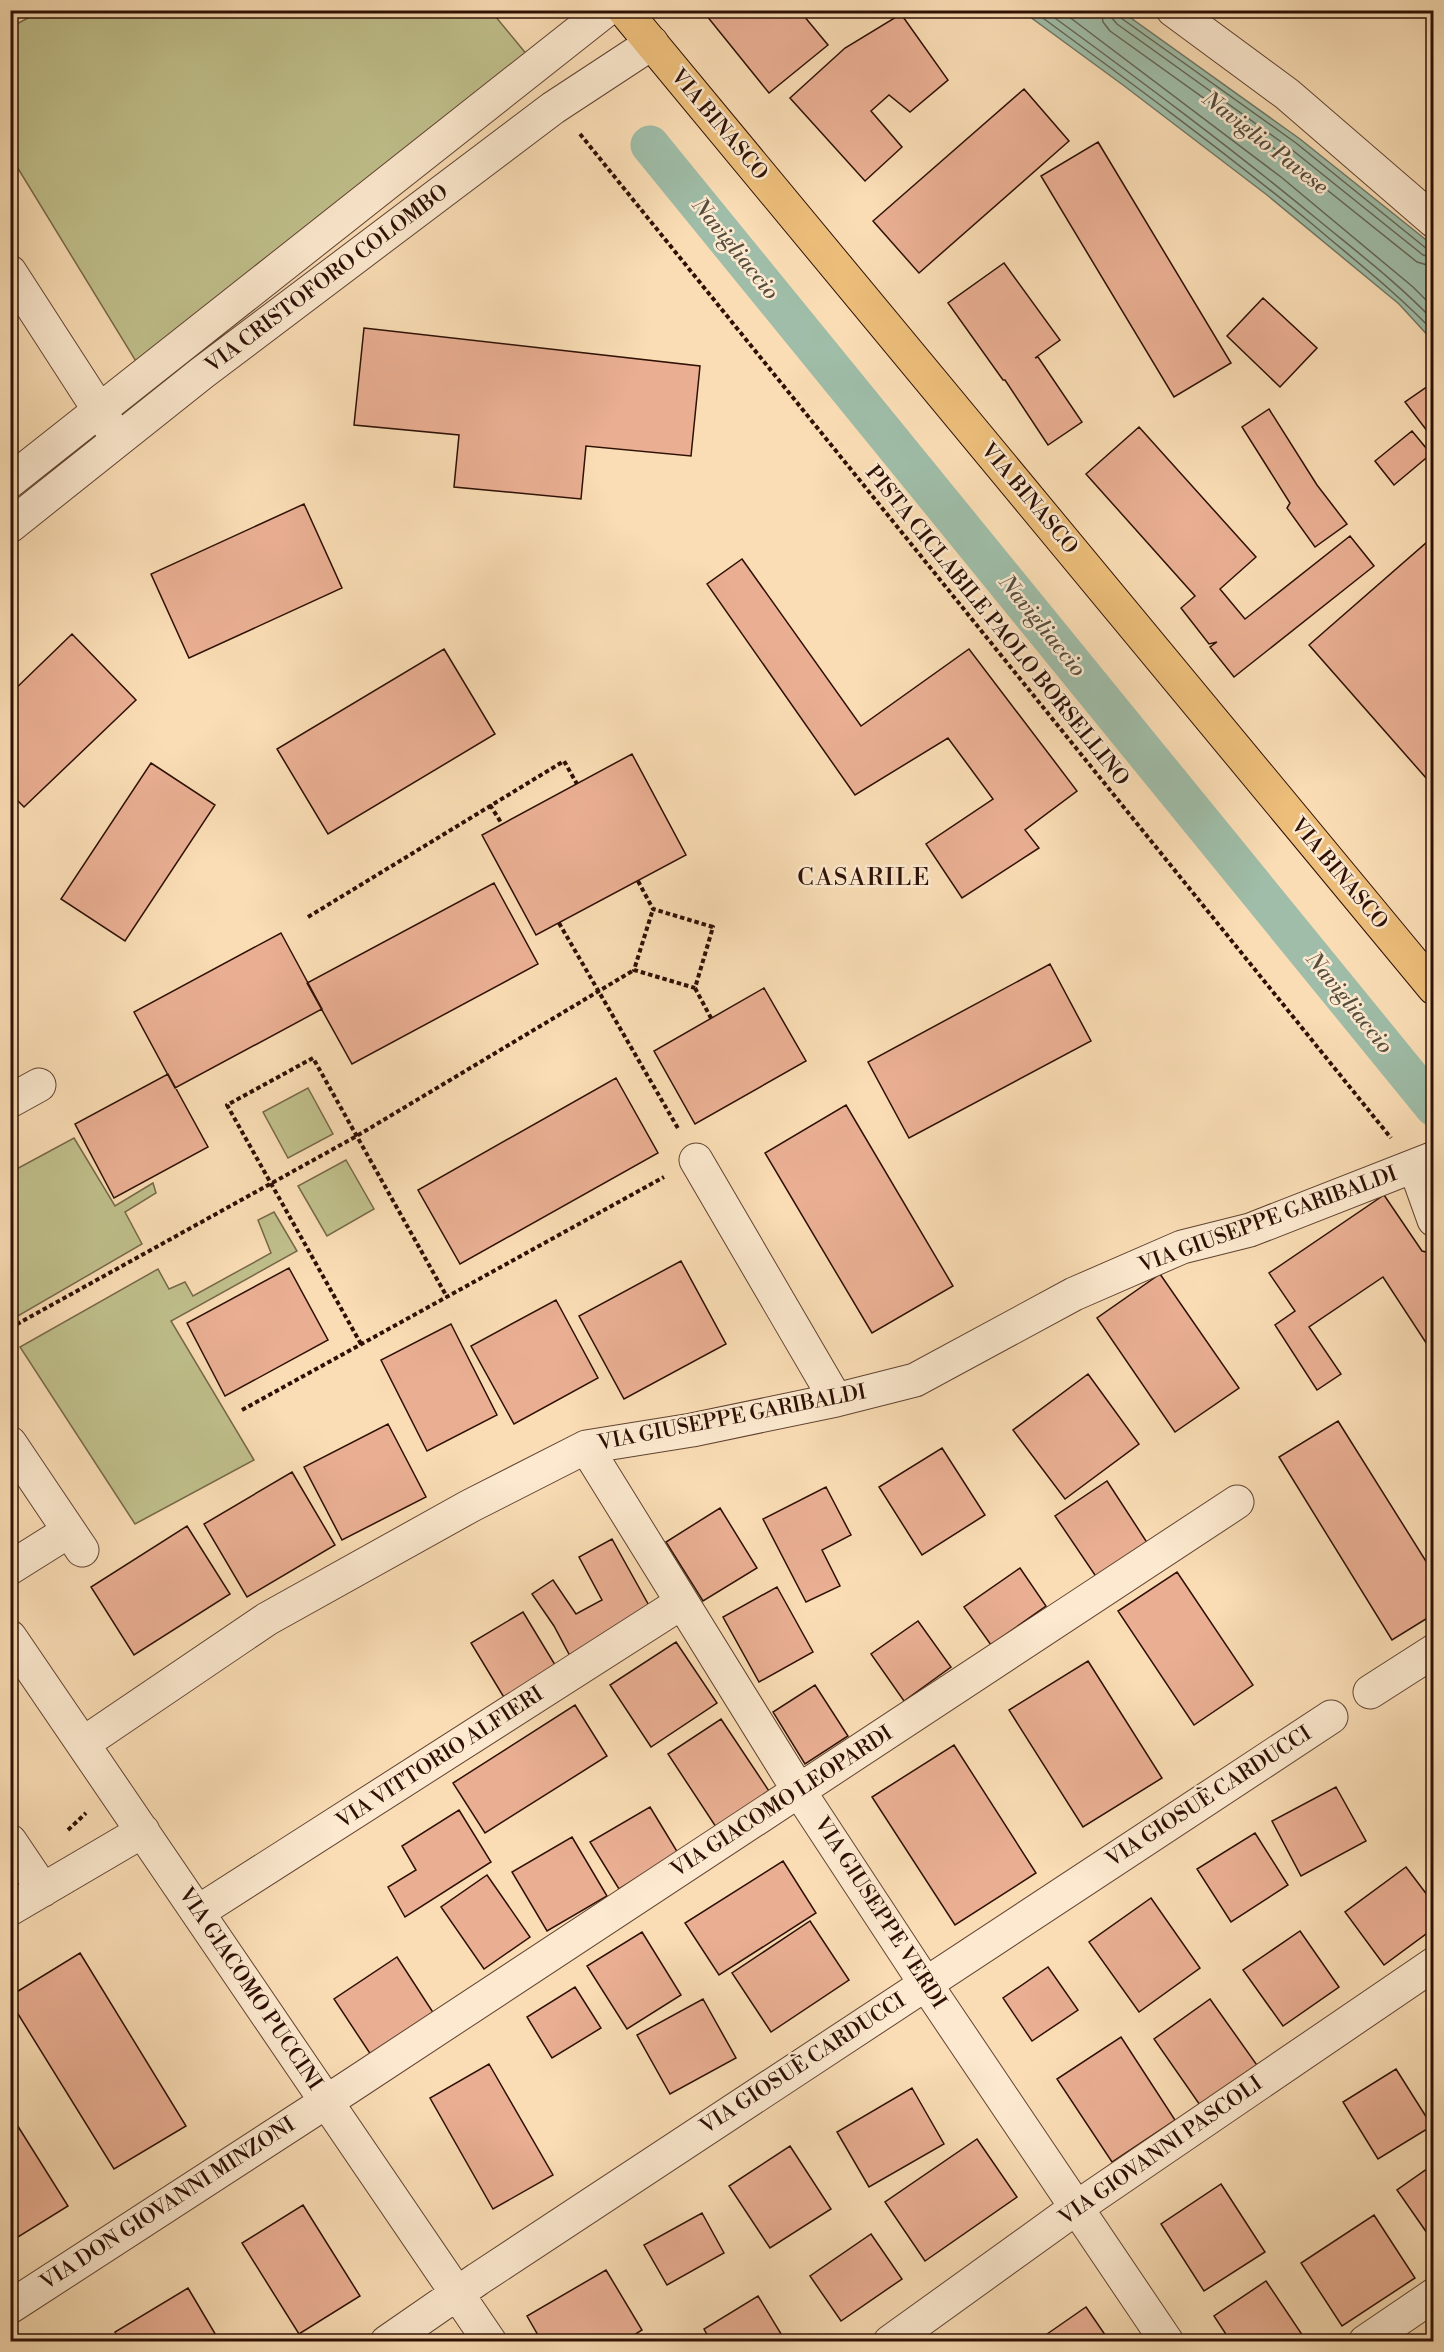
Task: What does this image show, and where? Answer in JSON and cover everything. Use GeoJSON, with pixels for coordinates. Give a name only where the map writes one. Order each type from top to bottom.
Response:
{"type":"FeatureCollection","features":[{"type":"Feature","properties":{"kind":"main road","name":"VIA BINASCO"},"geometry":{"type":"LineString","coordinates":[[624,10],[1434,988]]}},
{"type":"Feature","properties":{"kind":"street","name":"VIA CRISTOFORO COLOMBO"},"geometry":{"type":"LineString","coordinates":[[10,481],[606,10]]}},
{"type":"Feature","properties":{"kind":"street"},"geometry":{"type":"LineString","coordinates":[[1173,10],[1287,94],[1434,221]]}},
{"type":"Feature","properties":{"kind":"street","name":"VIA CRISTOFORO COLOMBO"},"geometry":{"type":"LineString","coordinates":[[10,526],[202,373],[554,108],[652,44]]}},
{"type":"Feature","properties":{"kind":"street"},"geometry":{"type":"LineString","coordinates":[[10,272],[118,439]]}},
{"type":"Feature","properties":{"kind":"street"},"geometry":{"type":"LineString","coordinates":[[10,1101],[39,1085]]}},
{"type":"Feature","properties":{"kind":"street"},"geometry":{"type":"LineString","coordinates":[[696,1160],[836,1400]]}},
{"type":"Feature","properties":{"kind":"street"},"geometry":{"type":"LineString","coordinates":[[1424,1162],[1434,1220]]}},
{"type":"Feature","properties":{"kind":"street","name":"VIA GIUSEPPE GARIBALDI"},"geometry":{"type":"LineString","coordinates":[[84,1743],[267,1620],[470,1506],[586,1447],[692,1430],[836,1400],[915,1380],[1074,1294],[1182,1247],[1250,1230],[1424,1162]]}},
{"type":"Feature","properties":{"kind":"street"},"geometry":{"type":"LineString","coordinates":[[10,1443],[75,1541],[10,1568]]}},
{"type":"Feature","properties":{"kind":"street","name":"VIA GIUSEPPE VERDI"},"geometry":{"type":"LineString","coordinates":[[586,1447],[799,1791],[925,1983],[1167,2342]]}},
{"type":"Feature","properties":{"kind":"street","name":"VIA GIACOMO LEOPARDI"},"geometry":{"type":"LineString","coordinates":[[326,2100],[1237,1502]]}},
{"type":"Feature","properties":{"kind":"street","name":"VIA VITTORIO ALFIERI"},"geometry":{"type":"LineString","coordinates":[[198,1912],[681,1603]]}},
{"type":"Feature","properties":{"kind":"street","name":"VIA GIACOMO PUCCINI"},"geometry":{"type":"LineString","coordinates":[[10,1637],[490,2342]]}},
{"type":"Feature","properties":{"kind":"street"},"geometry":{"type":"LineString","coordinates":[[1370,1692],[1434,1651]]}},
{"type":"Feature","properties":{"kind":"street","name":"VIA GIOSUÈ CARDUCCI"},"geometry":{"type":"LineString","coordinates":[[387,2342],[925,1983],[1331,1717]]}},
{"type":"Feature","properties":{"kind":"street"},"geometry":{"type":"LineString","coordinates":[[10,1909],[143,1831]]}},
{"type":"Feature","properties":{"kind":"street"},"geometry":{"type":"LineString","coordinates":[[10,1841],[43,1890]]}},
{"type":"Feature","properties":{"kind":"street","name":"VIA GIOVANNI PASCOLI"},"geometry":{"type":"LineString","coordinates":[[890,2342],[1076,2208],[1434,1964]]}},
{"type":"Feature","properties":{"kind":"street","name":"VIA DON GIOVANNI MINZONI"},"geometry":{"type":"LineString","coordinates":[[10,2307],[326,2100]]}},
{"type":"Feature","properties":{"kind":"street"},"geometry":{"type":"LineString","coordinates":[[1365,2342],[1434,2295]]}},
{"type":"Feature","properties":{"kind":"path","name":"PISTA CICLABILE PAOLO BORSELLINO"},"geometry":{"type":"LineString","coordinates":[[554,108],[568,119],[1424,1162]]}},
{"type":"Feature","properties":{"kind":"path"},"geometry":{"type":"LineString","coordinates":[[308,917],[564,761],[577,784]]}},
{"type":"Feature","properties":{"kind":"path"},"geometry":{"type":"LineString","coordinates":[[490,805],[502,824]]}},
{"type":"Feature","properties":{"kind":"path"},"geometry":{"type":"LineString","coordinates":[[638,881],[653,909],[713,927],[694,988]]}},
{"type":"Feature","properties":{"kind":"path"},"geometry":{"type":"LineString","coordinates":[[10,1328],[356,1137],[634,970],[653,909]]}},
{"type":"Feature","properties":{"kind":"path"},"geometry":{"type":"LineString","coordinates":[[242,1410],[696,1160],[559,922]]}},
{"type":"Feature","properties":{"kind":"path"},"geometry":{"type":"LineString","coordinates":[[634,970],[694,988],[711,1018]]}},
{"type":"Feature","properties":{"kind":"path"},"geometry":{"type":"LineString","coordinates":[[361,1344],[227,1105],[313,1058],[447,1297]]}},
{"type":"Feature","properties":{"kind":"green space"},"geometry":{"type":"Polygon","coordinates":[[[41,11],[491,11],[528,56],[137,363],[11,157],[11,27],[41,11]]]}},
{"type":"Feature","properties":{"kind":"green space"},"geometry":{"type":"Polygon","coordinates":[[[308,1088],[333,1134],[288,1158],[263,1112],[308,1088]]]}},
{"type":"Feature","properties":{"kind":"green space"},"geometry":{"type":"Polygon","coordinates":[[[74,1138],[115,1206],[153,1183],[156,1193],[125,1212],[142,1244],[11,1320],[11,1172],[74,1138]]]}},
{"type":"Feature","properties":{"kind":"green space"},"geometry":{"type":"Polygon","coordinates":[[[346,1160],[374,1209],[327,1236],[298,1186],[346,1160]]]}},
{"type":"Feature","properties":{"kind":"green space"},"geometry":{"type":"Polygon","coordinates":[[[274,1212],[297,1251],[171,1321],[254,1460],[135,1524],[20,1347],[158,1269],[169,1289],[185,1282],[193,1296],[271,1253],[258,1220],[274,1212]]]}},
{"type":"Feature","properties":{"kind":"water","name":"Naviglio Pavese"},"geometry":{"type":"Polygon","coordinates":[[[1022,11],[1121,11],[1300,139],[1430,243],[1434,247],[1433,341],[1399,304],[1267,195],[1022,11]]]}},
{"type":"Feature","properties":{"kind":"building"},"geometry":{"type":"Polygon","coordinates":[[[702,10],[799,10],[828,45],[769,93],[702,10]]]}},
{"type":"Feature","properties":{"kind":"building"},"geometry":{"type":"Polygon","coordinates":[[[901,14],[948,80],[910,112],[889,95],[871,111],[902,147],[865,181],[790,98],[845,48],[901,14]]]}},
{"type":"Feature","properties":{"kind":"building"},"geometry":{"type":"Polygon","coordinates":[[[1024,89],[1069,141],[919,273],[873,221],[1024,89]]]}},
{"type":"Feature","properties":{"kind":"building"},"geometry":{"type":"Polygon","coordinates":[[[1098,142],[1231,363],[1174,397],[1041,176],[1098,142]]]}},
{"type":"Feature","properties":{"kind":"building"},"geometry":{"type":"Polygon","coordinates":[[[1004,263],[1060,340],[1035,358],[1038,357],[1082,422],[1048,445],[1005,380],[948,303],[1004,263]]]}},
{"type":"Feature","properties":{"kind":"building"},"geometry":{"type":"Polygon","coordinates":[[[1263,298],[1317,348],[1280,387],[1227,336],[1263,298]]]}},
{"type":"Feature","properties":{"kind":"building"},"geometry":{"type":"Polygon","coordinates":[[[364,328],[700,366],[691,456],[586,446],[581,499],[454,487],[459,435],[354,425],[364,328]]]}},
{"type":"Feature","properties":{"kind":"building"},"geometry":{"type":"Polygon","coordinates":[[[1434,382],[1434,440],[1405,402],[1434,382]]]}},
{"type":"Feature","properties":{"kind":"building"},"geometry":{"type":"Polygon","coordinates":[[[1269,409],[1317,485],[1347,524],[1315,547],[1287,508],[1290,503],[1242,427],[1269,409]]]}},
{"type":"Feature","properties":{"kind":"building"},"geometry":{"type":"Polygon","coordinates":[[[1139,427],[1256,557],[1220,589],[1245,619],[1350,536],[1374,566],[1234,677],[1210,647],[1217,642],[1209,644],[1181,608],[1195,596],[1086,474],[1139,427]]]}},
{"type":"Feature","properties":{"kind":"building"},"geometry":{"type":"Polygon","coordinates":[[[1412,431],[1431,454],[1394,485],[1375,461],[1412,431]]]}},
{"type":"Feature","properties":{"kind":"building"},"geometry":{"type":"Polygon","coordinates":[[[304,504],[342,588],[189,658],[151,574],[304,504]]]}},
{"type":"Feature","properties":{"kind":"building"},"geometry":{"type":"Polygon","coordinates":[[[1434,536],[1434,787],[1309,645],[1434,536]]]}},
{"type":"Feature","properties":{"kind":"building"},"geometry":{"type":"Polygon","coordinates":[[[742,559],[861,726],[969,649],[1077,791],[1025,830],[1039,848],[962,898],[926,844],[993,799],[948,738],[855,795],[707,584],[742,559]]]}},
{"type":"Feature","properties":{"kind":"building"},"geometry":{"type":"Polygon","coordinates":[[[72,634],[136,700],[24,807],[10,793],[10,694],[72,634]]]}},
{"type":"Feature","properties":{"kind":"building"},"geometry":{"type":"Polygon","coordinates":[[[444,649],[495,734],[328,834],[277,749],[444,649]]]}},
{"type":"Feature","properties":{"kind":"building"},"geometry":{"type":"Polygon","coordinates":[[[632,754],[686,855],[536,935],[482,835],[632,754]]]}},
{"type":"Feature","properties":{"kind":"building"},"geometry":{"type":"Polygon","coordinates":[[[151,763],[215,805],[125,941],[61,899],[151,763]]]}},
{"type":"Feature","properties":{"kind":"building"},"geometry":{"type":"Polygon","coordinates":[[[494,883],[538,964],[352,1064],[307,983],[494,883]]]}},
{"type":"Feature","properties":{"kind":"building"},"geometry":{"type":"Polygon","coordinates":[[[281,933],[322,1009],[175,1088],[134,1012],[281,933]]]}},
{"type":"Feature","properties":{"kind":"building"},"geometry":{"type":"Polygon","coordinates":[[[1050,964],[1091,1041],[909,1138],[868,1062],[1050,964]]]}},
{"type":"Feature","properties":{"kind":"building"},"geometry":{"type":"Polygon","coordinates":[[[764,988],[806,1061],[695,1124],[654,1051],[764,988]]]}},
{"type":"Feature","properties":{"kind":"building"},"geometry":{"type":"Polygon","coordinates":[[[168,1074],[208,1147],[114,1198],[75,1124],[168,1074]]]}},
{"type":"Feature","properties":{"kind":"building"},"geometry":{"type":"Polygon","coordinates":[[[616,1078],[658,1153],[460,1264],[418,1190],[616,1078]]]}},
{"type":"Feature","properties":{"kind":"building"},"geometry":{"type":"Polygon","coordinates":[[[846,1105],[953,1286],[872,1333],[765,1153],[846,1105]]]}},
{"type":"Feature","properties":{"kind":"building"},"geometry":{"type":"Polygon","coordinates":[[[1384,1195],[1422,1251],[1426,1252],[1434,1263],[1434,1355],[1383,1277],[1309,1327],[1341,1374],[1317,1390],[1275,1325],[1295,1311],[1269,1273],[1384,1195]]]}},
{"type":"Feature","properties":{"kind":"building"},"geometry":{"type":"Polygon","coordinates":[[[681,1261],[726,1344],[624,1399],[579,1316],[681,1261]]]}},
{"type":"Feature","properties":{"kind":"building"},"geometry":{"type":"Polygon","coordinates":[[[289,1268],[328,1340],[225,1396],[187,1323],[289,1268]]]}},
{"type":"Feature","properties":{"kind":"building"},"geometry":{"type":"Polygon","coordinates":[[[1160,1274],[1239,1388],[1175,1432],[1097,1318],[1160,1274]]]}},
{"type":"Feature","properties":{"kind":"building"},"geometry":{"type":"Polygon","coordinates":[[[556,1300],[598,1378],[514,1424],[471,1346],[556,1300]]]}},
{"type":"Feature","properties":{"kind":"building"},"geometry":{"type":"Polygon","coordinates":[[[451,1324],[497,1415],[427,1451],[381,1360],[451,1324]]]}},
{"type":"Feature","properties":{"kind":"building"},"geometry":{"type":"Polygon","coordinates":[[[1088,1374],[1139,1444],[1065,1499],[1013,1430],[1088,1374]]]}},
{"type":"Feature","properties":{"kind":"building"},"geometry":{"type":"Polygon","coordinates":[[[1338,1421],[1434,1574],[1434,1614],[1392,1640],[1279,1457],[1338,1421]]]}},
{"type":"Feature","properties":{"kind":"building"},"geometry":{"type":"Polygon","coordinates":[[[388,1424],[426,1497],[342,1540],[304,1467],[388,1424]]]}},
{"type":"Feature","properties":{"kind":"building"},"geometry":{"type":"Polygon","coordinates":[[[942,1448],[985,1515],[922,1555],[879,1487],[942,1448]]]}},
{"type":"Feature","properties":{"kind":"building"},"geometry":{"type":"Polygon","coordinates":[[[292,1472],[335,1545],[247,1597],[204,1524],[292,1472]]]}},
{"type":"Feature","properties":{"kind":"building"},"geometry":{"type":"Polygon","coordinates":[[[1107,1481],[1148,1544],[1097,1578],[1055,1516],[1107,1481]]]}},
{"type":"Feature","properties":{"kind":"building"},"geometry":{"type":"Polygon","coordinates":[[[826,1487],[851,1535],[822,1550],[840,1586],[806,1602],[763,1519],[826,1487]]]}},
{"type":"Feature","properties":{"kind":"building"},"geometry":{"type":"Polygon","coordinates":[[[720,1508],[757,1568],[703,1601],[666,1542],[720,1508]]]}},
{"type":"Feature","properties":{"kind":"building"},"geometry":{"type":"Polygon","coordinates":[[[187,1526],[230,1594],[134,1655],[91,1587],[187,1526]]]}},
{"type":"Feature","properties":{"kind":"building"},"geometry":{"type":"Polygon","coordinates":[[[612,1539],[652,1611],[570,1656],[554,1626],[532,1594],[553,1580],[576,1614],[602,1600],[579,1557],[612,1539]]]}},
{"type":"Feature","properties":{"kind":"building"},"geometry":{"type":"Polygon","coordinates":[[[1020,1568],[1046,1606],[991,1645],[964,1607],[1020,1568]]]}},
{"type":"Feature","properties":{"kind":"building"},"geometry":{"type":"Polygon","coordinates":[[[1177,1572],[1253,1685],[1194,1725],[1118,1611],[1177,1572]]]}},
{"type":"Feature","properties":{"kind":"building"},"geometry":{"type":"Polygon","coordinates":[[[777,1587],[813,1652],[759,1682],[723,1617],[777,1587]]]}},
{"type":"Feature","properties":{"kind":"building"},"geometry":{"type":"Polygon","coordinates":[[[523,1612],[560,1673],[508,1704],[471,1643],[523,1612]]]}},
{"type":"Feature","properties":{"kind":"building"},"geometry":{"type":"Polygon","coordinates":[[[918,1621],[951,1667],[904,1701],[871,1654],[918,1621]]]}},
{"type":"Feature","properties":{"kind":"building"},"geometry":{"type":"Polygon","coordinates":[[[676,1642],[717,1703],[651,1747],[610,1685],[676,1642]]]}},
{"type":"Feature","properties":{"kind":"building"},"geometry":{"type":"Polygon","coordinates":[[[1088,1661],[1162,1778],[1083,1827],[1009,1710],[1088,1661]]]}},
{"type":"Feature","properties":{"kind":"building"},"geometry":{"type":"Polygon","coordinates":[[[815,1685],[848,1736],[805,1764],[773,1712],[815,1685]]]}},
{"type":"Feature","properties":{"kind":"building"},"geometry":{"type":"Polygon","coordinates":[[[575,1705],[607,1756],[485,1833],[453,1783],[575,1705]]]}},
{"type":"Feature","properties":{"kind":"building"},"geometry":{"type":"Polygon","coordinates":[[[721,1719],[769,1791],[716,1827],[668,1754],[721,1719]]]}},
{"type":"Feature","properties":{"kind":"building"},"geometry":{"type":"Polygon","coordinates":[[[954,1745],[1036,1873],[955,1925],[872,1797],[954,1745]]]}},
{"type":"Feature","properties":{"kind":"building"},"geometry":{"type":"Polygon","coordinates":[[[1336,1787],[1366,1841],[1301,1876],[1272,1821],[1336,1787]]]}},
{"type":"Feature","properties":{"kind":"building"},"geometry":{"type":"Polygon","coordinates":[[[650,1807],[678,1853],[619,1889],[590,1842],[650,1807]]]}},
{"type":"Feature","properties":{"kind":"building"},"geometry":{"type":"Polygon","coordinates":[[[459,1810],[491,1862],[405,1917],[388,1887],[416,1870],[402,1846],[459,1810]]]}},
{"type":"Feature","properties":{"kind":"building"},"geometry":{"type":"Polygon","coordinates":[[[1255,1833],[1288,1885],[1231,1922],[1197,1869],[1255,1833]]]}},
{"type":"Feature","properties":{"kind":"building"},"geometry":{"type":"Polygon","coordinates":[[[572,1837],[607,1896],[547,1931],[512,1872],[572,1837]]]}},
{"type":"Feature","properties":{"kind":"building"},"geometry":{"type":"Polygon","coordinates":[[[783,1861],[816,1913],[719,1975],[685,1923],[783,1861]]]}},
{"type":"Feature","properties":{"kind":"building"},"geometry":{"type":"Polygon","coordinates":[[[1406,1867],[1434,1904],[1434,1928],[1384,1965],[1345,1912],[1406,1867]]]}},
{"type":"Feature","properties":{"kind":"building"},"geometry":{"type":"Polygon","coordinates":[[[487,1875],[530,1937],[484,1969],[441,1907],[487,1875]]]}},
{"type":"Feature","properties":{"kind":"building"},"geometry":{"type":"Polygon","coordinates":[[[1151,1898],[1200,1968],[1139,2012],[1089,1942],[1151,1898]]]}},
{"type":"Feature","properties":{"kind":"building"},"geometry":{"type":"Polygon","coordinates":[[[810,1921],[849,1980],[771,2032],[732,1973],[810,1921]]]}},
{"type":"Feature","properties":{"kind":"building"},"geometry":{"type":"Polygon","coordinates":[[[1300,1931],[1339,1987],[1283,2026],[1243,1970],[1300,1931]]]}},
{"type":"Feature","properties":{"kind":"building"},"geometry":{"type":"Polygon","coordinates":[[[642,1932],[681,1995],[627,2029],[587,1966],[642,1932]]]}},
{"type":"Feature","properties":{"kind":"building"},"geometry":{"type":"Polygon","coordinates":[[[80,1953],[186,2126],[114,2169],[10,2001],[10,1996],[80,1953]]]}},
{"type":"Feature","properties":{"kind":"building"},"geometry":{"type":"Polygon","coordinates":[[[397,1957],[436,2017],[373,2058],[334,1999],[397,1957]]]}},
{"type":"Feature","properties":{"kind":"building"},"geometry":{"type":"Polygon","coordinates":[[[1048,1967],[1078,2010],[1032,2041],[1003,1998],[1048,1967]]]}},
{"type":"Feature","properties":{"kind":"building"},"geometry":{"type":"Polygon","coordinates":[[[575,1987],[601,2028],[552,2058],[527,2017],[575,1987]]]}},
{"type":"Feature","properties":{"kind":"building"},"geometry":{"type":"Polygon","coordinates":[[[703,1999],[736,2058],[670,2094],[637,2035],[703,1999]]]}},
{"type":"Feature","properties":{"kind":"building"},"geometry":{"type":"Polygon","coordinates":[[[1210,1999],[1259,2068],[1202,2108],[1154,2039],[1210,1999]]]}},
{"type":"Feature","properties":{"kind":"building"},"geometry":{"type":"Polygon","coordinates":[[[1121,2037],[1175,2120],[1112,2162],[1057,2079],[1121,2037]]]}},
{"type":"Feature","properties":{"kind":"building"},"geometry":{"type":"Polygon","coordinates":[[[489,2064],[553,2175],[493,2209],[430,2098],[489,2064]]]}},
{"type":"Feature","properties":{"kind":"building"},"geometry":{"type":"Polygon","coordinates":[[[1396,2069],[1432,2126],[1378,2159],[1343,2102],[1396,2069]]]}},
{"type":"Feature","properties":{"kind":"building"},"geometry":{"type":"Polygon","coordinates":[[[912,2088],[944,2144],[869,2187],[837,2132],[912,2088]]]}},
{"type":"Feature","properties":{"kind":"building"},"geometry":{"type":"Polygon","coordinates":[[[14,2120],[68,2206],[10,2242],[10,2122],[14,2120]]]}},
{"type":"Feature","properties":{"kind":"building"},"geometry":{"type":"Polygon","coordinates":[[[977,2139],[1017,2197],[925,2261],[885,2202],[977,2139]]]}},
{"type":"Feature","properties":{"kind":"building"},"geometry":{"type":"Polygon","coordinates":[[[790,2146],[831,2209],[770,2248],[729,2186],[790,2146]]]}},
{"type":"Feature","properties":{"kind":"building"},"geometry":{"type":"Polygon","coordinates":[[[1434,2164],[1434,2243],[1397,2190],[1434,2164]]]}},
{"type":"Feature","properties":{"kind":"building"},"geometry":{"type":"Polygon","coordinates":[[[1221,2184],[1265,2252],[1204,2291],[1161,2224],[1221,2184]]]}},
{"type":"Feature","properties":{"kind":"building"},"geometry":{"type":"Polygon","coordinates":[[[303,2205],[360,2296],[299,2334],[242,2243],[303,2205]]]}},
{"type":"Feature","properties":{"kind":"building"},"geometry":{"type":"Polygon","coordinates":[[[702,2213],[724,2253],[667,2285],[644,2245],[702,2213]]]}},
{"type":"Feature","properties":{"kind":"building"},"geometry":{"type":"Polygon","coordinates":[[[1374,2215],[1415,2278],[1342,2326],[1301,2263],[1374,2215]]]}},
{"type":"Feature","properties":{"kind":"building"},"geometry":{"type":"Polygon","coordinates":[[[871,2234],[902,2279],[841,2321],[810,2276],[871,2234]]]}},
{"type":"Feature","properties":{"kind":"building"},"geometry":{"type":"Polygon","coordinates":[[[606,2270],[642,2330],[623,2342],[542,2342],[527,2316],[606,2270]]]}},
{"type":"Feature","properties":{"kind":"building"},"geometry":{"type":"Polygon","coordinates":[[[1266,2281],[1307,2342],[1231,2342],[1214,2316],[1266,2281]]]}},
{"type":"Feature","properties":{"kind":"building"},"geometry":{"type":"Polygon","coordinates":[[[188,2288],[220,2342],[120,2342],[115,2332],[188,2288]]]}},
{"type":"Feature","properties":{"kind":"building"},"geometry":{"type":"Polygon","coordinates":[[[758,2296],[786,2342],[711,2342],[704,2329],[758,2296]]]}},
{"type":"Feature","properties":{"kind":"building"},"geometry":{"type":"Polygon","coordinates":[[[1086,2307],[1110,2342],[1037,2341],[1086,2307]]]}},
{"type":"Feature","properties":{"kind":"waterway","name":"Navigliaccio"},"geometry":{"type":"LineString","coordinates":[[650,145],[1434,1107]]}},
{"type":"Feature","properties":{"kind":"district","name":"CASARILE"},"geometry":{"type":"Point","coordinates":[864,878]}}]}
